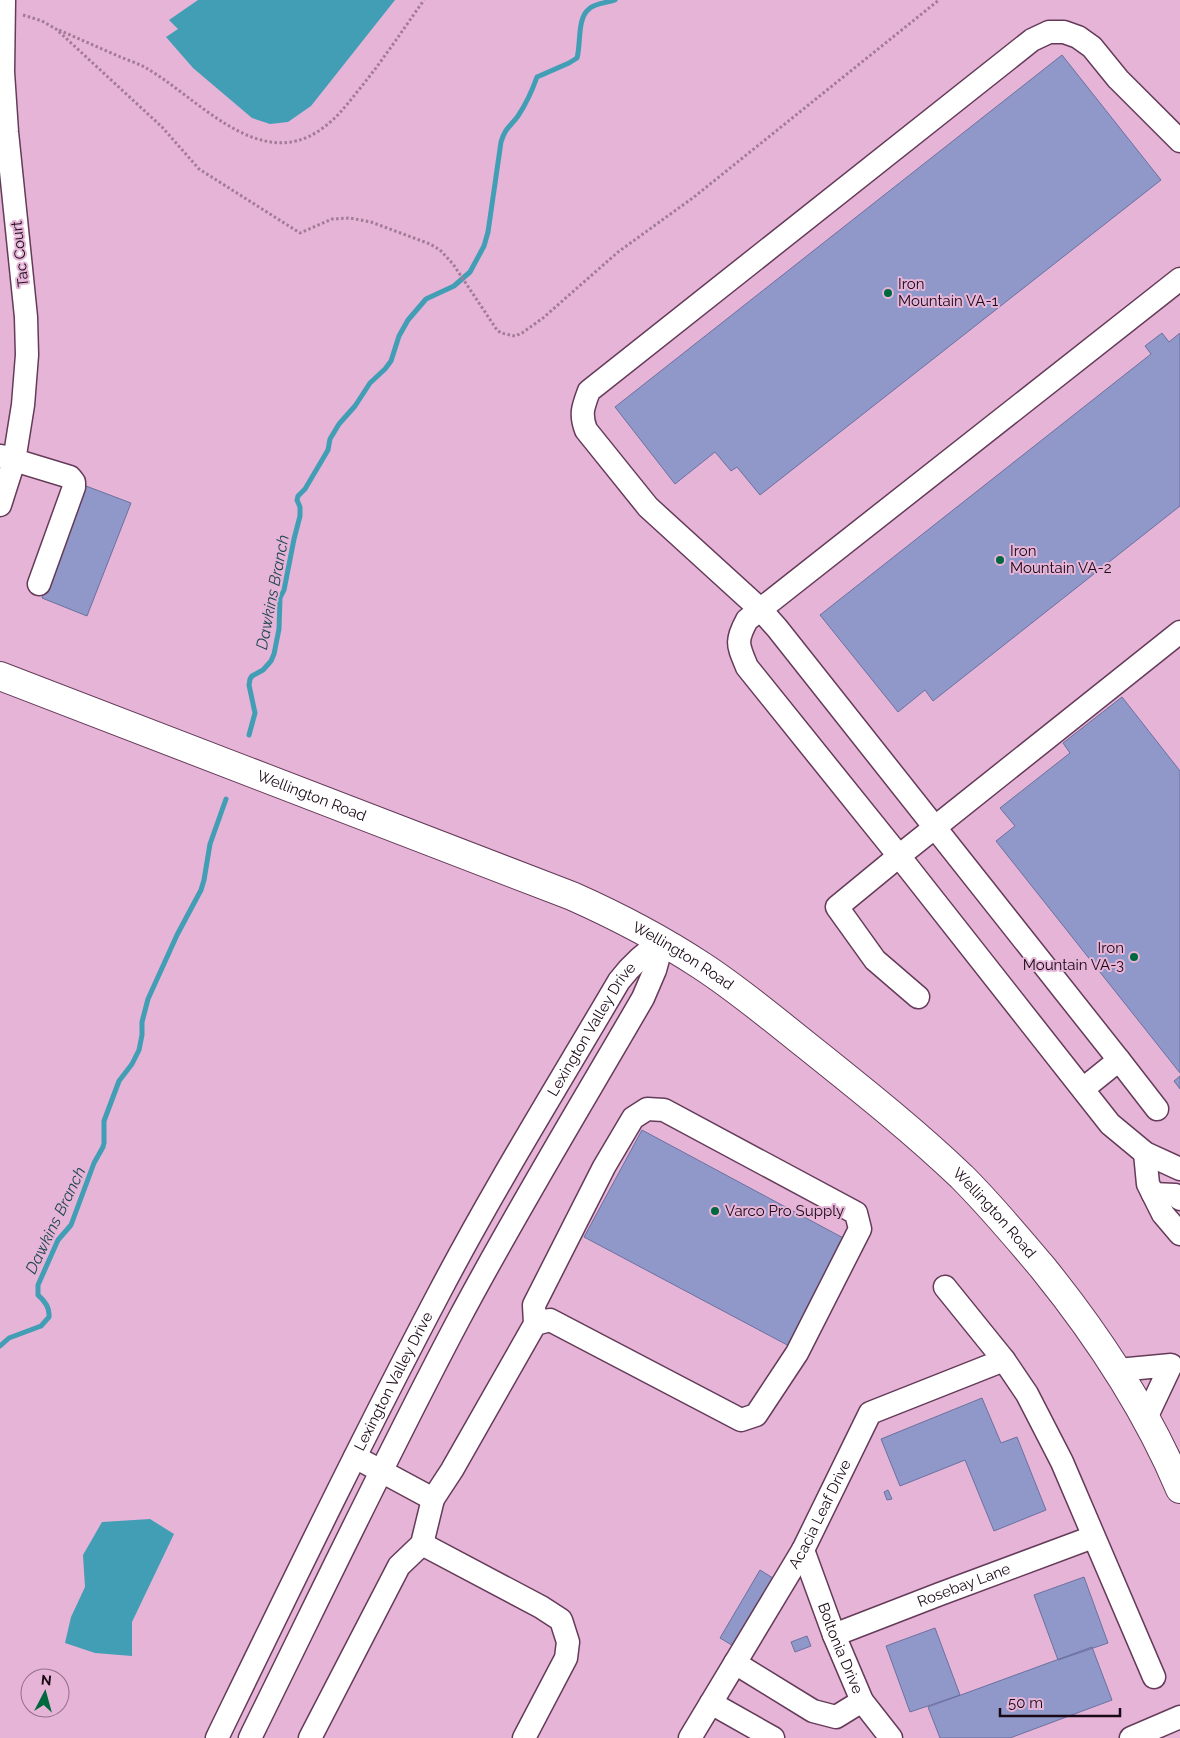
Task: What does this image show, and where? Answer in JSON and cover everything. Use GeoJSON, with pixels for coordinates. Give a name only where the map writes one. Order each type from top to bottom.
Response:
{"type":"FeatureCollection","features":[{"type":"Feature","properties":{"kind":"main road","name":"Wellington Road"},"geometry":{"type":"LineString","coordinates":[[0,676],[572,896],[621,918],[663,941],[704,967],[858,1086],[962,1178],[1009,1227],[1086,1323],[1118,1370],[1146,1418],[1180,1489]]}},
{"type":"Feature","properties":{"kind":"street","name":"Tac Court"},"geometry":{"type":"LineString","coordinates":[[0,505],[7,458],[23,404],[26,355],[26,317],[2,72],[4,5]]}},
{"type":"Feature","properties":{"kind":"street"},"geometry":{"type":"LineString","coordinates":[[1157,1110],[777,628],[761,610],[648,507],[586,430],[582,418],[583,406],[589,391],[1032,40],[1049,32],[1064,32],[1078,37],[1092,47],[1118,78],[1180,141]]}},
{"type":"Feature","properties":{"kind":"street"},"geometry":{"type":"LineString","coordinates":[[1180,279],[747,620],[740,635],[738,646],[747,667],[1110,1124],[1146,1153],[1180,1169]]}},
{"type":"Feature","properties":{"kind":"street"},"geometry":{"type":"LineString","coordinates":[[7,458],[70,478],[74,482],[74,487],[40,584]]}},
{"type":"Feature","properties":{"kind":"street"},"geometry":{"type":"LineString","coordinates":[[918,997],[875,960],[837,908],[935,827],[1177,640]]}},
{"type":"Feature","properties":{"kind":"street","name":"Lexington Valley Drive"},"geometry":{"type":"LineString","coordinates":[[217,1738],[355,1458],[472,1232],[619,981],[638,958],[663,941]]}},
{"type":"Feature","properties":{"kind":"street","name":"Lexington Valley Drive"},"geometry":{"type":"LineString","coordinates":[[250,1738],[382,1470],[492,1258],[643,998],[655,970],[663,941]]}},
{"type":"Feature","properties":{"kind":"street"},"geometry":{"type":"LineString","coordinates":[[1083,1089],[1119,1060]]}},
{"type":"Feature","properties":{"kind":"street"},"geometry":{"type":"LineString","coordinates":[[310,1738],[399,1566],[422,1544],[433,1498],[452,1470],[535,1324],[534,1305],[600,1176],[634,1118],[647,1109],[664,1110],[856,1213],[860,1230],[797,1353],[756,1415],[741,1420],[550,1320],[535,1324]]}},
{"type":"Feature","properties":{"kind":"street"},"geometry":{"type":"LineString","coordinates":[[1146,1153],[1148,1184],[1163,1214],[1180,1234]]}},
{"type":"Feature","properties":{"kind":"street"},"geometry":{"type":"LineString","coordinates":[[1153,1194],[1175,1195],[1180,1198]]}},
{"type":"Feature","properties":{"kind":"street"},"geometry":{"type":"LineString","coordinates":[[945,1287],[1004,1360],[1028,1394],[1062,1462],[1154,1677]]}},
{"type":"Feature","properties":{"kind":"street","name":"Acacia Leaf Drive"},"geometry":{"type":"LineString","coordinates":[[690,1738],[802,1550],[870,1414],[1004,1360]]}},
{"type":"Feature","properties":{"kind":"street"},"geometry":{"type":"LineString","coordinates":[[1118,1370],[1175,1360]]}},
{"type":"Feature","properties":{"kind":"street"},"geometry":{"type":"LineString","coordinates":[[1146,1418],[1175,1360]]}},
{"type":"Feature","properties":{"kind":"street"},"geometry":{"type":"LineString","coordinates":[[355,1458],[382,1470],[433,1498]]}},
{"type":"Feature","properties":{"kind":"street","name":"Rosebay Lane"},"geometry":{"type":"LineString","coordinates":[[834,1635],[1093,1538]]}},
{"type":"Feature","properties":{"kind":"street"},"geometry":{"type":"LineString","coordinates":[[422,1544],[541,1607],[561,1620],[568,1642],[566,1658],[524,1738]]}},
{"type":"Feature","properties":{"kind":"street","name":"Boltonia Drive"},"geometry":{"type":"LineString","coordinates":[[802,1550],[834,1635],[862,1701],[891,1738]]}},
{"type":"Feature","properties":{"kind":"street"},"geometry":{"type":"LineString","coordinates":[[735,1662],[813,1711],[836,1717],[862,1701]]}},
{"type":"Feature","properties":{"kind":"street"},"geometry":{"type":"LineString","coordinates":[[711,1703],[773,1738]]}},
{"type":"Feature","properties":{"kind":"street"},"geometry":{"type":"LineString","coordinates":[[1131,1738],[1180,1717]]}},
{"type":"Feature","properties":{"kind":"path"},"geometry":{"type":"LineString","coordinates":[[4,5],[146,68],[208,112],[245,134],[265,141],[287,143],[309,137],[342,111],[390,51],[424,0]]}},
{"type":"Feature","properties":{"kind":"path"},"geometry":{"type":"LineString","coordinates":[[56,29],[162,126],[199,169],[300,232],[340,217],[359,219],[430,244],[448,257],[501,333],[515,336],[543,318],[618,252],[694,197],[939,0]]}},
{"type":"Feature","properties":{"kind":"water"},"geometry":{"type":"Polygon","coordinates":[[[198,0],[395,0],[311,106],[288,122],[270,124],[252,118],[193,68],[166,37],[178,29],[169,20],[198,0]]]}},
{"type":"Feature","properties":{"kind":"water"},"geometry":{"type":"Polygon","coordinates":[[[150,1519],[174,1534],[132,1622],[132,1656],[95,1653],[65,1643],[71,1617],[85,1587],[83,1555],[102,1522],[150,1519]]]}},
{"type":"Feature","properties":{"kind":"building","name":"Iron Mountain VA-1"},"geometry":{"type":"Polygon","coordinates":[[[1062,55],[1161,180],[760,495],[737,467],[731,471],[715,452],[675,484],[615,407],[1062,55]]]}},
{"type":"Feature","properties":{"kind":"building","name":"Iron Mountain VA-2"},"geometry":{"type":"Polygon","coordinates":[[[1162,333],[1169,342],[1180,333],[1180,506],[933,701],[925,690],[898,712],[820,615],[1151,354],[1145,346],[1162,333]]]}},
{"type":"Feature","properties":{"kind":"building"},"geometry":{"type":"Polygon","coordinates":[[[86,486],[131,503],[87,616],[42,598],[86,486]]]}},
{"type":"Feature","properties":{"kind":"building","name":"Iron Mountain VA-3"},"geometry":{"type":"Polygon","coordinates":[[[1122,697],[1180,771],[1180,1073],[996,841],[1015,826],[1000,808],[1070,753],[1063,743],[1122,697]]]}},
{"type":"Feature","properties":{"kind":"building"},"geometry":{"type":"Polygon","coordinates":[[[1180,1076],[1180,1089],[1174,1081],[1180,1076]]]}},
{"type":"Feature","properties":{"kind":"building"},"geometry":{"type":"Polygon","coordinates":[[[642,1130],[847,1240],[791,1347],[584,1237],[642,1130]]]}},
{"type":"Feature","properties":{"kind":"building"},"geometry":{"type":"Polygon","coordinates":[[[982,1398],[1001,1443],[1017,1437],[1046,1510],[994,1531],[965,1460],[900,1486],[881,1439],[982,1398]]]}},
{"type":"Feature","properties":{"kind":"building"},"geometry":{"type":"Polygon","coordinates":[[[888,1490],[892,1499],[887,1500],[884,1492],[888,1490]]]}},
{"type":"Feature","properties":{"kind":"building"},"geometry":{"type":"Polygon","coordinates":[[[760,1570],[776,1580],[735,1647],[720,1638],[760,1570]]]}},
{"type":"Feature","properties":{"kind":"building"},"geometry":{"type":"Polygon","coordinates":[[[1084,1577],[1108,1643],[1058,1660],[1034,1595],[1084,1577]]]}},
{"type":"Feature","properties":{"kind":"building"},"geometry":{"type":"Polygon","coordinates":[[[935,1628],[960,1695],[910,1712],[886,1646],[935,1628]]]}},
{"type":"Feature","properties":{"kind":"building"},"geometry":{"type":"Polygon","coordinates":[[[807,1636],[811,1646],[795,1652],[791,1642],[807,1636]]]}},
{"type":"Feature","properties":{"kind":"building"},"geometry":{"type":"Polygon","coordinates":[[[1092,1647],[1112,1700],[1010,1738],[940,1738],[928,1707],[1092,1647]]]}},
{"type":"Feature","properties":{"kind":"waterway","name":"Dawkins Branch"},"geometry":{"type":"LineString","coordinates":[[249,735],[255,713],[249,685],[250,679],[263,670],[274,654],[279,629],[280,598],[284,590],[300,516],[298,496],[305,489],[328,450],[330,439],[339,424],[355,406],[370,383],[391,361],[399,336],[408,320],[426,299],[454,286],[470,272],[484,246],[488,232],[501,142],[504,134],[524,107],[537,77],[577,58],[581,25],[585,13],[594,5],[615,0]]}},
{"type":"Feature","properties":{"kind":"waterway","name":"Dawkins Branch"},"geometry":{"type":"LineString","coordinates":[[0,1346],[9,1338],[41,1326],[49,1317],[49,1311],[38,1295],[38,1285],[58,1240],[71,1225],[94,1163],[103,1147],[104,1121],[119,1081],[132,1064],[139,1050],[142,1022],[148,999],[177,935],[201,890],[210,844],[226,799]]}},
{"type":"Feature","properties":{"kind":"place","name":"Iron Mountain VA-1"},"geometry":{"type":"Point","coordinates":[888,293]}},
{"type":"Feature","properties":{"kind":"place","name":"Iron Mountain VA-2"},"geometry":{"type":"Point","coordinates":[1000,560]}},
{"type":"Feature","properties":{"kind":"place","name":"Iron Mountain VA-3"},"geometry":{"type":"Point","coordinates":[1134,957]}},
{"type":"Feature","properties":{"kind":"place","name":"Varco Pro Supply"},"geometry":{"type":"Point","coordinates":[715,1211]}}]}
